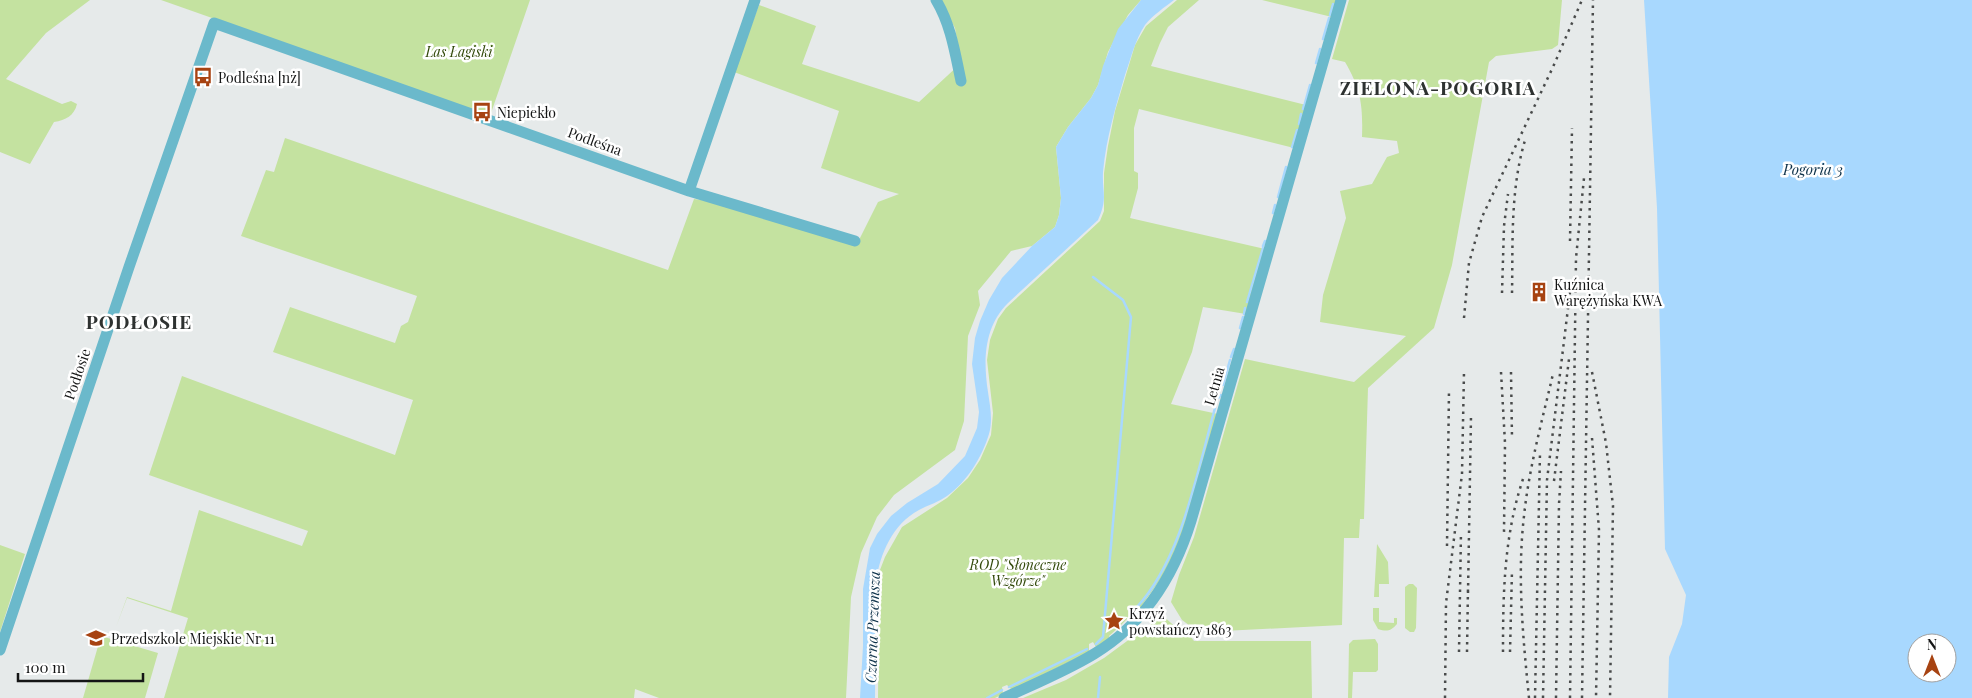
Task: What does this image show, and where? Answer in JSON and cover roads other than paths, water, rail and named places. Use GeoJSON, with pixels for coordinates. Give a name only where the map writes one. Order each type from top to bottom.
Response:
{"type":"FeatureCollection","features":[{"type":"Feature","properties":{"kind":"street"},"geometry":{"type":"LineString","coordinates":[[689,191],[756,0]]}},
{"type":"Feature","properties":{"kind":"street"},"geometry":{"type":"LineString","coordinates":[[936,0],[952,34],[961,81]]}},
{"type":"Feature","properties":{"kind":"street","name":"Letnia"},"geometry":{"type":"LineString","coordinates":[[1004,698],[1080,662],[1117,638],[1135,622],[1156,597],[1176,563],[1188,530],[1341,0]]}},
{"type":"Feature","properties":{"kind":"street","name":"Podleśna"},"geometry":{"type":"LineString","coordinates":[[214,23],[689,191],[854,241]]}},
{"type":"Feature","properties":{"kind":"street","name":"Podłosie"},"geometry":{"type":"LineString","coordinates":[[0,650],[214,23]]}},
{"type":"Feature","properties":{"kind":"water","name":"Czarna Przemsza"},"geometry":{"type":"Polygon","coordinates":[[[1141,0],[1174,0],[1145,25],[1138,37],[1125,75],[1106,147],[1103,172],[1104,201],[1098,220],[1008,303],[994,323],[987,344],[986,356],[986,380],[991,418],[986,443],[978,460],[961,484],[944,498],[910,516],[889,540],[881,560],[876,582],[875,698],[860,698],[863,646],[863,589],[870,548],[877,534],[891,516],[907,503],[938,484],[965,456],[977,428],[979,412],[972,364],[975,338],[980,321],[989,300],[1002,278],[1032,246],[1055,227],[1061,198],[1056,147],[1068,127],[1091,98],[1098,85],[1103,66],[1118,29],[1141,0]]]}},
{"type":"Feature","properties":{"kind":"water","name":"Pogoria 3"},"geometry":{"type":"Polygon","coordinates":[[[1644,0],[1972,0],[1972,698],[1668,698],[1669,657],[1682,624],[1686,595],[1665,549],[1657,208],[1644,0]]]}},
{"type":"Feature","properties":{"kind":"waterway"},"geometry":{"type":"LineString","coordinates":[[1330,15],[1333,4]]}},
{"type":"Feature","properties":{"kind":"waterway"},"geometry":{"type":"LineString","coordinates":[[1323,39],[1329,18]]}},
{"type":"Feature","properties":{"kind":"waterway"},"geometry":{"type":"LineString","coordinates":[[1316,63],[1320,49]]}},
{"type":"Feature","properties":{"kind":"waterway"},"geometry":{"type":"LineString","coordinates":[[1305,103],[1310,85]]}},
{"type":"Feature","properties":{"kind":"waterway"},"geometry":{"type":"LineString","coordinates":[[1303,109],[1304,105]]}},
{"type":"Feature","properties":{"kind":"waterway"},"geometry":{"type":"LineString","coordinates":[[1299,124],[1301,114]]}},
{"type":"Feature","properties":{"kind":"waterway"},"geometry":{"type":"LineString","coordinates":[[1292,147],[1297,130]]}},
{"type":"Feature","properties":{"kind":"waterway"},"geometry":{"type":"LineString","coordinates":[[1278,197],[1286,167]]}},
{"type":"Feature","properties":{"kind":"waterway"},"geometry":{"type":"LineString","coordinates":[[1273,213],[1275,205]]}},
{"type":"Feature","properties":{"kind":"waterway"},"geometry":{"type":"LineString","coordinates":[[1263,246],[1265,241]]}},
{"type":"Feature","properties":{"kind":"waterway"},"geometry":{"type":"LineString","coordinates":[[1247,302],[1263,248]]}},
{"type":"Feature","properties":{"kind":"waterway"},"geometry":{"type":"LineString","coordinates":[[1093,277],[1123,300],[1131,317],[1103,637],[1096,644]]}},
{"type":"Feature","properties":{"kind":"waterway"},"geometry":{"type":"LineString","coordinates":[[1244,314],[1245,308]]}},
{"type":"Feature","properties":{"kind":"waterway"},"geometry":{"type":"LineString","coordinates":[[1240,328],[1243,317]]}},
{"type":"Feature","properties":{"kind":"waterway"},"geometry":{"type":"LineString","coordinates":[[1231,357],[1234,349]]}},
{"type":"Feature","properties":{"kind":"waterway"},"geometry":{"type":"LineString","coordinates":[[1223,385],[1230,360]]}},
{"type":"Feature","properties":{"kind":"waterway"},"geometry":{"type":"LineString","coordinates":[[1218,398],[1221,395]]}},
{"type":"Feature","properties":{"kind":"waterway"},"geometry":{"type":"LineString","coordinates":[[1136,608],[1152,588],[1176,540],[1186,514],[1215,408]]}},
{"type":"Feature","properties":{"kind":"waterway"},"geometry":{"type":"LineString","coordinates":[[1009,687],[1087,649]]}},
{"type":"Feature","properties":{"kind":"waterway"},"geometry":{"type":"LineString","coordinates":[[1098,698],[1100,677]]}},
{"type":"Feature","properties":{"kind":"waterway"},"geometry":{"type":"LineString","coordinates":[[987,698],[1002,690]]}},
{"type":"Feature","properties":{"kind":"railway"},"geometry":{"type":"LineString","coordinates":[[1464,318],[1469,263],[1482,217],[1553,67],[1582,0]]}},
{"type":"Feature","properties":{"kind":"railway"},"geometry":{"type":"LineString","coordinates":[[1582,698],[1593,0]]}},
{"type":"Feature","properties":{"kind":"railway"},"geometry":{"type":"LineString","coordinates":[[1570,241],[1572,128]]}},
{"type":"Feature","properties":{"kind":"railway"},"geometry":{"type":"LineString","coordinates":[[1512,293],[1515,195],[1517,176],[1526,137]]}},
{"type":"Feature","properties":{"kind":"railway"},"geometry":{"type":"LineString","coordinates":[[1570,698],[1576,258],[1584,178]]}},
{"type":"Feature","properties":{"kind":"railway"},"geometry":{"type":"LineString","coordinates":[[1502,293],[1504,226],[1508,194]]}},
{"type":"Feature","properties":{"kind":"railway"},"geometry":{"type":"LineString","coordinates":[[1543,698],[1547,480],[1570,292]]}},
{"type":"Feature","properties":{"kind":"railway"},"geometry":{"type":"LineString","coordinates":[[1554,481],[1569,359]]}},
{"type":"Feature","properties":{"kind":"railway"},"geometry":{"type":"LineString","coordinates":[[1445,698],[1446,603],[1462,474],[1464,372]]}},
{"type":"Feature","properties":{"kind":"railway"},"geometry":{"type":"LineString","coordinates":[[1501,372],[1505,443],[1504,532]]}},
{"type":"Feature","properties":{"kind":"railway"},"geometry":{"type":"LineString","coordinates":[[1511,372],[1512,438]]}},
{"type":"Feature","properties":{"kind":"railway"},"geometry":{"type":"LineString","coordinates":[[1592,372],[1606,443],[1613,506],[1610,698]]}},
{"type":"Feature","properties":{"kind":"railway"},"geometry":{"type":"LineString","coordinates":[[1529,698],[1522,607],[1522,539],[1529,480],[1553,374]]}},
{"type":"Feature","properties":{"kind":"railway"},"geometry":{"type":"LineString","coordinates":[[1447,546],[1449,389]]}},
{"type":"Feature","properties":{"kind":"railway"},"geometry":{"type":"LineString","coordinates":[[1468,593],[1471,416]]}},
{"type":"Feature","properties":{"kind":"railway"},"geometry":{"type":"LineString","coordinates":[[1592,438],[1599,530],[1596,698]]}},
{"type":"Feature","properties":{"kind":"railway"},"geometry":{"type":"LineString","coordinates":[[1535,698],[1540,453]]}},
{"type":"Feature","properties":{"kind":"railway"},"geometry":{"type":"LineString","coordinates":[[1556,698],[1561,471]]}},
{"type":"Feature","properties":{"kind":"railway"},"geometry":{"type":"LineString","coordinates":[[1503,652],[1504,586],[1508,543],[1523,479]]}},
{"type":"Feature","properties":{"kind":"railway"},"geometry":{"type":"LineString","coordinates":[[1459,652],[1461,532]]}},
{"type":"Feature","properties":{"kind":"railway"},"geometry":{"type":"LineString","coordinates":[[1510,652],[1512,570]]}},
{"type":"Feature","properties":{"kind":"railway"},"geometry":{"type":"LineString","coordinates":[[1467,652],[1468,587]]}},
{"type":"Feature","properties":{"kind":"place","name":"Podleśna [nż]"},"geometry":{"type":"Point","coordinates":[203,77]}},
{"type":"Feature","properties":{"kind":"place","name":"Niepiekło"},"geometry":{"type":"Point","coordinates":[482,112]}},
{"type":"Feature","properties":{"kind":"place","name":"Kuźnica Warężyńska KWA"},"geometry":{"type":"Point","coordinates":[1539,292]}},
{"type":"Feature","properties":{"kind":"place","name":"Krzyż powstańczy 1863"},"geometry":{"type":"Point","coordinates":[1114,621]}},
{"type":"Feature","properties":{"kind":"place","name":"Przedszkole Miejskie Nr 11"},"geometry":{"type":"Point","coordinates":[96,638]}},
{"type":"Feature","properties":{"kind":"district","name":"ZIELONA-POGORIA"},"geometry":{"type":"Point","coordinates":[1438,87]}},
{"type":"Feature","properties":{"kind":"district","name":"PODŁOSIE"},"geometry":{"type":"Point","coordinates":[139,321]}},
{"type":"Feature","properties":{"kind":"park label","name":"Las Łagiski"},"geometry":{"type":"Point","coordinates":[459,51]}},
{"type":"Feature","properties":{"kind":"park label","name":"ROD \"Słoneczne Wzgórze\""},"geometry":{"type":"Point","coordinates":[1018,572]}}]}
